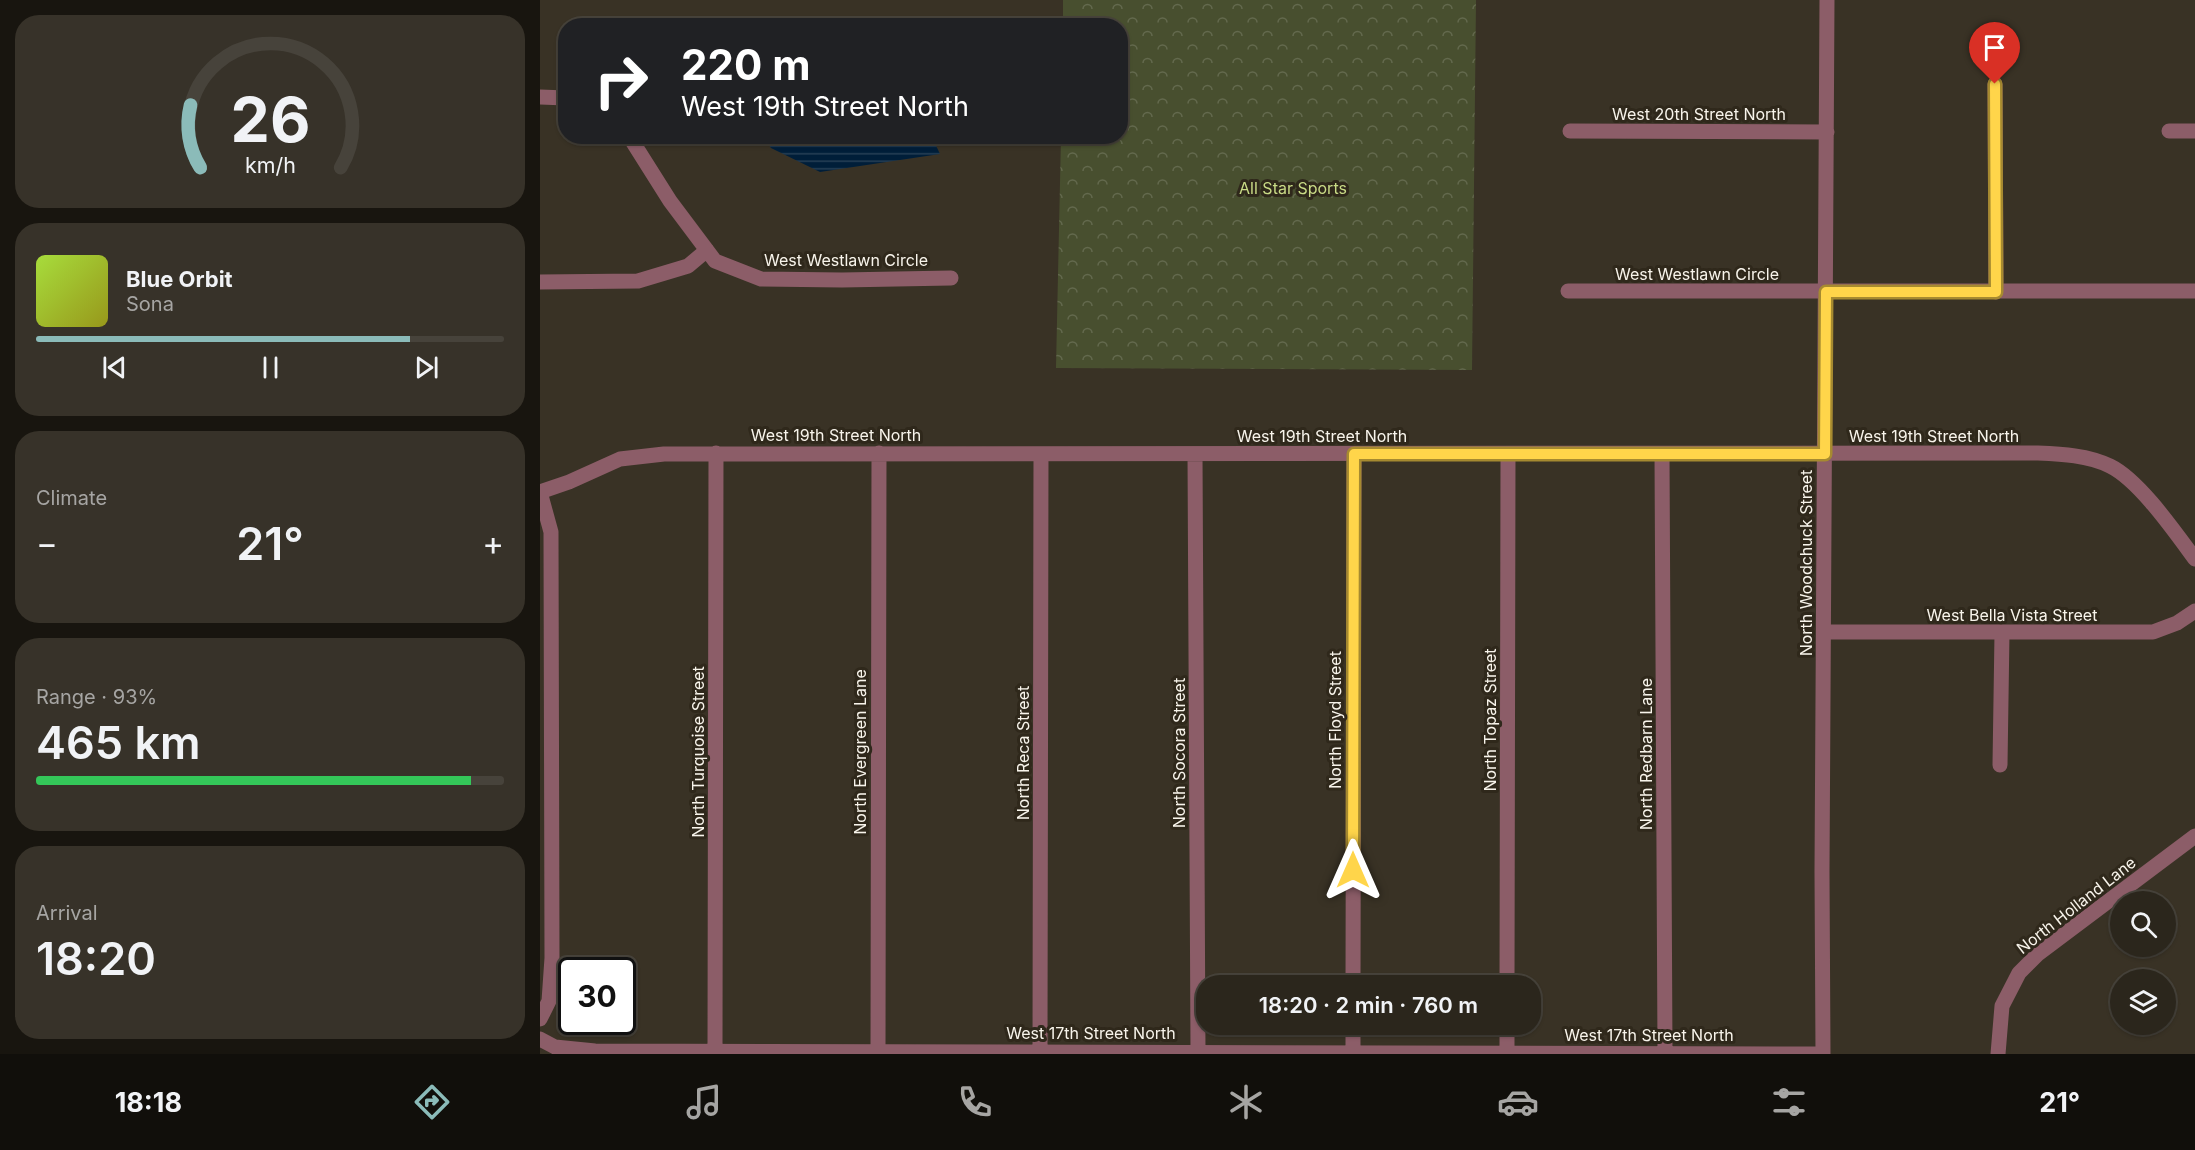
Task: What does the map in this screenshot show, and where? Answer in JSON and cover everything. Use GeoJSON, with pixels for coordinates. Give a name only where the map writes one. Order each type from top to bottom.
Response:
{"type":"FeatureCollection","features":[{"type":"Feature","properties":{"kind":"street","name":"North Woodchuck Street"},"geometry":{"type":"LineString","coordinates":[[1823,1054],[1827,0]]}},
{"type":"Feature","properties":{"kind":"street"},"geometry":{"type":"LineString","coordinates":[[1995,84],[1996,292]]}},
{"type":"Feature","properties":{"kind":"street"},"geometry":{"type":"LineString","coordinates":[[540,97],[558,98]]}},
{"type":"Feature","properties":{"kind":"street","name":"West 20th Street North"},"geometry":{"type":"LineString","coordinates":[[1570,131],[1827,132]]}},
{"type":"Feature","properties":{"kind":"street"},"geometry":{"type":"LineString","coordinates":[[2169,131],[2195,131]]}},
{"type":"Feature","properties":{"kind":"street","name":"West Westlawn Circle"},"geometry":{"type":"LineString","coordinates":[[633,144],[670,201],[715,261],[760,279],[951,278]]}},
{"type":"Feature","properties":{"kind":"street"},"geometry":{"type":"LineString","coordinates":[[540,282],[638,281],[688,266],[707,250]]}},
{"type":"Feature","properties":{"kind":"street","name":"West Westlawn Circle"},"geometry":{"type":"LineString","coordinates":[[1568,291],[2195,291]]}},
{"type":"Feature","properties":{"kind":"street","name":"North Turquoise Street"},"geometry":{"type":"LineString","coordinates":[[716,453],[716,1052]]}},
{"type":"Feature","properties":{"kind":"street","name":"North Evergreen Lane"},"geometry":{"type":"LineString","coordinates":[[878,1051],[879,453]]}},
{"type":"Feature","properties":{"kind":"street","name":"West 19th Street North"},"geometry":{"type":"LineString","coordinates":[[540,492],[569,482],[620,459],[664,454],[2037,453],[2072,455],[2109,465],[2130,478],[2195,559]]}},
{"type":"Feature","properties":{"kind":"street","name":"North Reca Street"},"geometry":{"type":"LineString","coordinates":[[1040,1051],[1041,454]]}},
{"type":"Feature","properties":{"kind":"street","name":"North Socora Street"},"geometry":{"type":"LineString","coordinates":[[1195,454],[1198,1051]]}},
{"type":"Feature","properties":{"kind":"street","name":"North Floyd Street"},"geometry":{"type":"LineString","coordinates":[[1353,975],[1354,454]]}},
{"type":"Feature","properties":{"kind":"street","name":"North Topaz Street"},"geometry":{"type":"LineString","coordinates":[[1507,975],[1508,454]]}},
{"type":"Feature","properties":{"kind":"street","name":"North Redbarn Lane"},"geometry":{"type":"LineString","coordinates":[[1662,454],[1665,1053]]}},
{"type":"Feature","properties":{"kind":"street"},"geometry":{"type":"LineString","coordinates":[[540,492],[551,532],[552,879],[552,958],[549,1001],[540,1019]]}},
{"type":"Feature","properties":{"kind":"street","name":"West Bella Vista Street"},"geometry":{"type":"LineString","coordinates":[[1824,632],[2153,632],[2177,623],[2195,611]]}},
{"type":"Feature","properties":{"kind":"street"},"geometry":{"type":"LineString","coordinates":[[2000,765],[2002,633]]}},
{"type":"Feature","properties":{"kind":"street","name":"North Holland Lane"},"geometry":{"type":"LineString","coordinates":[[1998,1054],[2002,1006],[2019,973],[2038,954],[2195,836]]}},
{"type":"Feature","properties":{"kind":"street"},"geometry":{"type":"LineString","coordinates":[[1353,1035],[1353,1052]]}},
{"type":"Feature","properties":{"kind":"street"},"geometry":{"type":"LineString","coordinates":[[1507,1035],[1507,1053]]}},
{"type":"Feature","properties":{"kind":"street","name":"West 17th Street North"},"geometry":{"type":"LineString","coordinates":[[540,1039],[555,1047],[595,1051],[1823,1054]]}},
{"type":"Feature","properties":{"kind":"green space","name":"All Star Sports"},"geometry":{"type":"Polygon","coordinates":[[[1063,0],[1476,0],[1472,370],[1056,368],[1061,144],[1128,144],[1128,18],[1063,18],[1063,0]]]}},
{"type":"Feature","properties":{"kind":"water"},"geometry":{"type":"Polygon","coordinates":[[[768,144],[935,144],[940,154],[820,172],[771,148],[768,144]]]}},
{"type":"Feature","properties":{"kind":"route"},"geometry":{"type":"LineString","coordinates":[[1353,870],[1354,454],[1825,454],[1826,292],[1996,292],[1995,84]]}}]}
